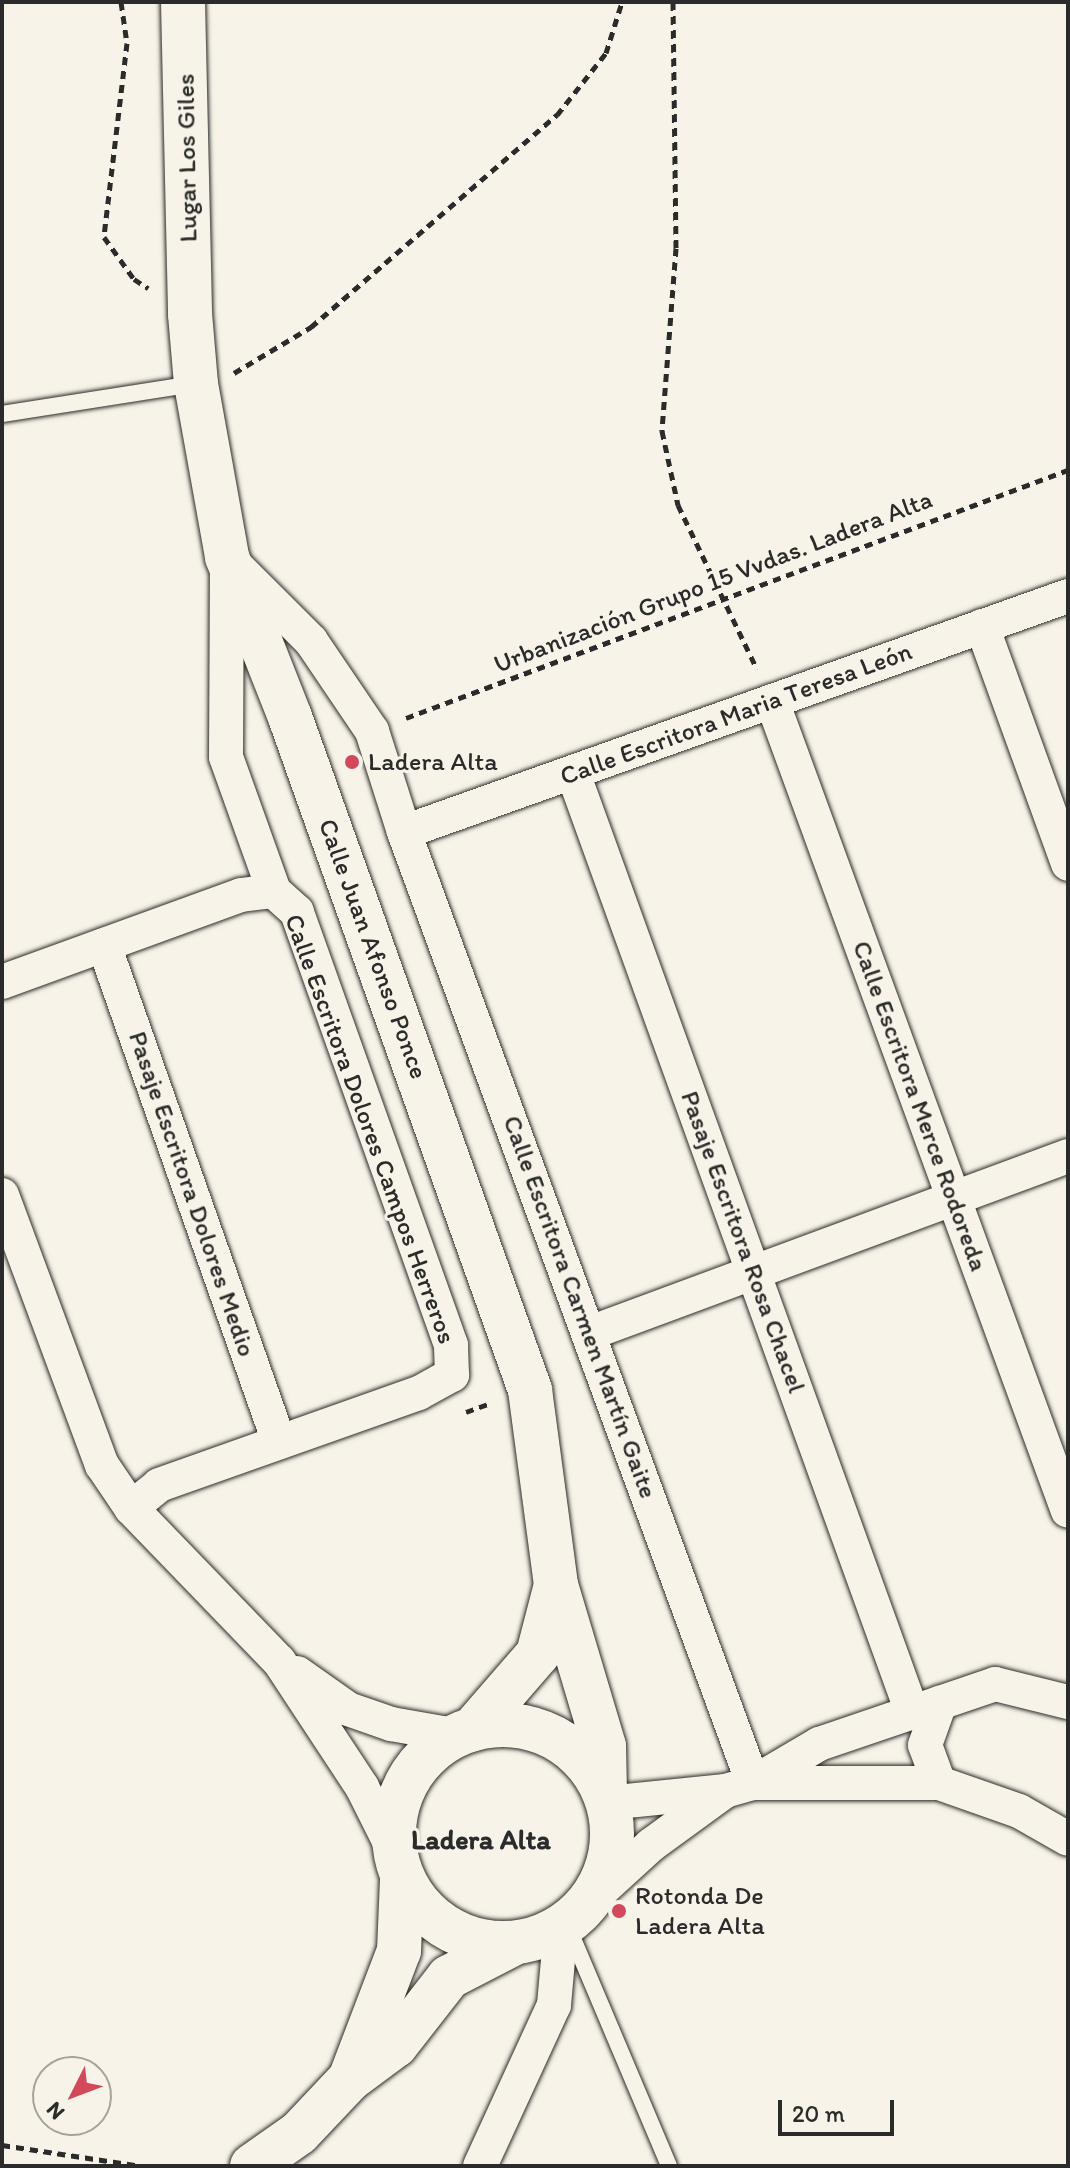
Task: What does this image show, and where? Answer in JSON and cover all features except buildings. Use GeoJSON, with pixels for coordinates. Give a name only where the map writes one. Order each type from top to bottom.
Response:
{"type":"FeatureCollection","features":[{"type":"Feature","properties":{"kind":"street","name":"Lugar Los Giles"},"geometry":{"type":"LineString","coordinates":[[183,2],[190,314]]}},
{"type":"Feature","properties":{"kind":"street","name":"Calle Juan Afonso Ponce"},"geometry":{"type":"LineString","coordinates":[[190,314],[196,384],[227,557],[290,717],[530,1390],[556,1585],[604,1746],[606,1798]]}},
{"type":"Feature","properties":{"kind":"street","name":"Calle Escritora Carmen Martín Gaite"},"geometry":{"type":"LineString","coordinates":[[227,557],[311,641],[372,731],[404,832],[590,1333],[739,1787]]}},
{"type":"Feature","properties":{"kind":"street"},"geometry":{"type":"LineString","coordinates":[[2,982],[241,895],[274,891],[226,757],[227,557]]}},
{"type":"Feature","properties":{"kind":"street","name":"Calle Escritora Maria Teresa León"},"geometry":{"type":"LineString","coordinates":[[404,832],[1068,596]]}},
{"type":"Feature","properties":{"kind":"street"},"geometry":{"type":"LineString","coordinates":[[982,626],[1068,864]]}},
{"type":"Feature","properties":{"kind":"street","name":"Calle Escritora Merce Rodoreda"},"geometry":{"type":"LineString","coordinates":[[772,701],[1068,1511]]}},
{"type":"Feature","properties":{"kind":"street","name":"Pasaje Escritora Rosa Chacel"},"geometry":{"type":"LineString","coordinates":[[573,773],[754,1272],[926,1708]]}},
{"type":"Feature","properties":{"kind":"street","name":"Calle Escritora Dolores Campos Herreros"},"geometry":{"type":"LineString","coordinates":[[274,891],[297,912],[451,1345],[452,1375],[419,1393],[279,1442]]}},
{"type":"Feature","properties":{"kind":"street","name":"Pasaje Escritora Dolores Medio"},"geometry":{"type":"LineString","coordinates":[[104,945],[279,1442]]}},
{"type":"Feature","properties":{"kind":"street"},"geometry":{"type":"LineString","coordinates":[[590,1333],[1068,1156]]}},
{"type":"Feature","properties":{"kind":"street"},"geometry":{"type":"LineString","coordinates":[[2,1195],[102,1465],[131,1508],[279,1661],[362,1787],[398,1866],[422,1908],[449,1930],[480,1942],[515,1943]]}},
{"type":"Feature","properties":{"kind":"street"},"geometry":{"type":"LineString","coordinates":[[131,1508],[159,1485],[279,1442]]}},
{"type":"Feature","properties":{"kind":"street","name":"Calle Juan Afonso Ponce"},"geometry":{"type":"LineString","coordinates":[[464,1732],[538,1654],[556,1585]]}},
{"type":"Feature","properties":{"kind":"street"},"geometry":{"type":"LineString","coordinates":[[279,1661],[348,1709],[391,1724],[464,1732],[524,1726],[558,1739],[585,1762],[606,1798],[612,1829],[609,1864],[574,1916],[554,2005],[480,2166]]}},
{"type":"Feature","properties":{"kind":"street"},"geometry":{"type":"LineString","coordinates":[[252,2166],[299,2133],[350,2079],[396,2045],[449,1977],[574,1916],[651,1845],[739,1787],[819,1744],[995,1684],[1068,1702]]}},
{"type":"Feature","properties":{"kind":"street"},"geometry":{"type":"LineString","coordinates":[[926,1708],[925,1745],[939,1783]]}},
{"type":"Feature","properties":{"kind":"street"},"geometry":{"type":"LineString","coordinates":[[350,2079],[399,1951],[394,1818],[404,1784],[425,1756],[464,1732]]}},
{"type":"Feature","properties":{"kind":"street"},"geometry":{"type":"LineString","coordinates":[[606,1798],[739,1787],[939,1783],[1019,1811],[1068,1839]]}},
{"type":"Feature","properties":{"kind":"lane"},"geometry":{"type":"LineString","coordinates":[[2,414],[196,384]]}},
{"type":"Feature","properties":{"kind":"lane"},"geometry":{"type":"LineString","coordinates":[[574,1916],[669,2166]]}},
{"type":"Feature","properties":{"kind":"path"},"geometry":{"type":"LineString","coordinates":[[121,2],[127,43],[104,237],[134,279],[190,314]]}},
{"type":"Feature","properties":{"kind":"path"},"geometry":{"type":"LineString","coordinates":[[196,384],[242,370],[311,327],[557,115],[606,53],[622,2]]}},
{"type":"Feature","properties":{"kind":"path"},"geometry":{"type":"LineString","coordinates":[[673,2],[676,248],[662,431],[678,505],[772,701]]}},
{"type":"Feature","properties":{"kind":"path","name":"Urbanización Grupo 15 Vvdas. Ladera Alta"},"geometry":{"type":"LineString","coordinates":[[372,731],[1068,470]]}},
{"type":"Feature","properties":{"kind":"path"},"geometry":{"type":"LineString","coordinates":[[2,2145],[141,2166]]}},
{"type":"Feature","properties":{"kind":"place","name":"Ladera Alta"},"geometry":{"type":"Point","coordinates":[352,762]}},
{"type":"Feature","properties":{"kind":"place","name":"Rotonda De Ladera Alta"},"geometry":{"type":"Point","coordinates":[619,1911]}},
{"type":"Feature","properties":{"kind":"district","name":"Ladera Alta"},"geometry":{"type":"Point","coordinates":[481,1839]}}]}
